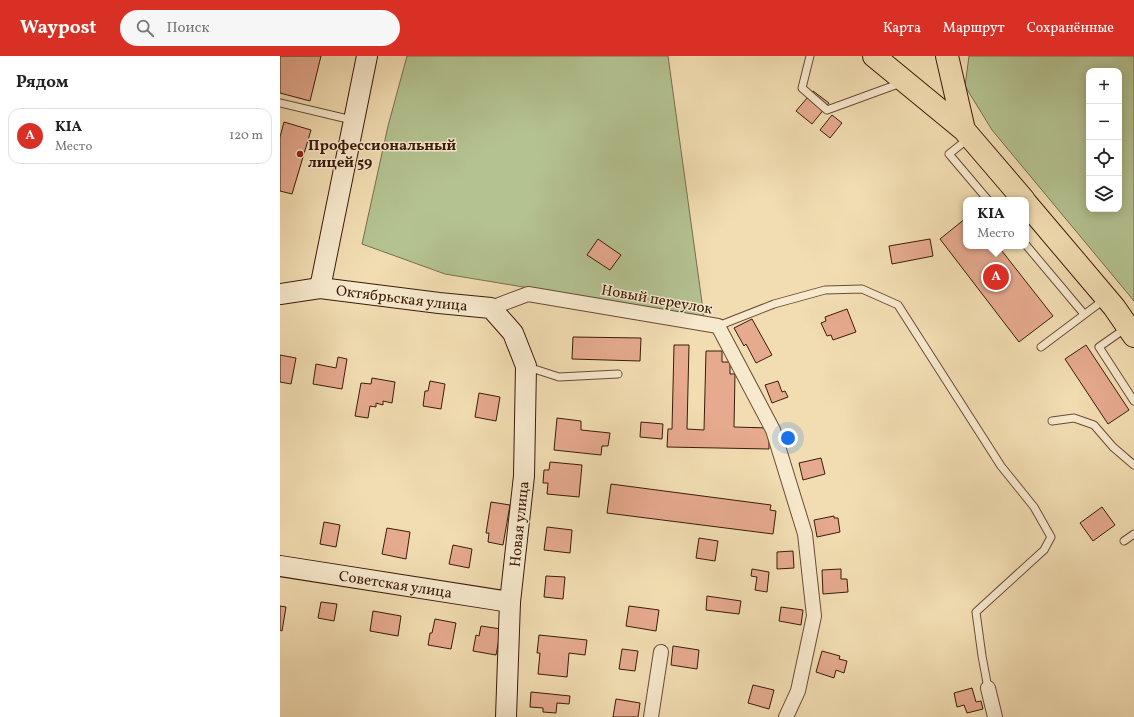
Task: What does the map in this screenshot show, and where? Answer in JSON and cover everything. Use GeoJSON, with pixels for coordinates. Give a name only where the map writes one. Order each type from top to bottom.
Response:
{"type":"FeatureCollection","features":[{"type":"Feature","properties":{"kind":"main road"},"geometry":{"type":"LineString","coordinates":[[874,56],[967,133],[1021,197]]}},
{"type":"Feature","properties":{"kind":"main road"},"geometry":{"type":"LineString","coordinates":[[947,56],[967,133]]}},
{"type":"Feature","properties":{"kind":"main road"},"geometry":{"type":"LineString","coordinates":[[1029,207],[1106,298],[1131,332]]}},
{"type":"Feature","properties":{"kind":"street"},"geometry":{"type":"LineString","coordinates":[[320,288],[367,56]]}},
{"type":"Feature","properties":{"kind":"street","name":"Октябрьская улица"},"geometry":{"type":"LineString","coordinates":[[280,294],[320,288],[491,308]]}},
{"type":"Feature","properties":{"kind":"street","name":"Новый переулок"},"geometry":{"type":"LineString","coordinates":[[491,308],[528,294],[718,326],[773,430],[805,534],[814,616],[798,691],[786,717]]}},
{"type":"Feature","properties":{"kind":"street","name":"Новая улица"},"geometry":{"type":"LineString","coordinates":[[491,308],[513,333],[526,366],[524,476],[510,602],[506,717]]}},
{"type":"Feature","properties":{"kind":"street","name":"Советская улица"},"geometry":{"type":"LineString","coordinates":[[280,566],[510,602]]}},
{"type":"Feature","properties":{"kind":"street"},"geometry":{"type":"LineString","coordinates":[[651,717],[661,652]]}},
{"type":"Feature","properties":{"kind":"street"},"geometry":{"type":"LineString","coordinates":[[988,688],[995,717]]}},
{"type":"Feature","properties":{"kind":"lane"},"geometry":{"type":"LineString","coordinates":[[810,56],[802,88],[827,110],[904,82]]}},
{"type":"Feature","properties":{"kind":"lane"},"geometry":{"type":"LineString","coordinates":[[280,103],[353,120]]}},
{"type":"Feature","properties":{"kind":"lane"},"geometry":{"type":"LineString","coordinates":[[967,133],[949,154],[985,197]]}},
{"type":"Feature","properties":{"kind":"lane"},"geometry":{"type":"LineString","coordinates":[[1029,249],[1084,314]]}},
{"type":"Feature","properties":{"kind":"lane"},"geometry":{"type":"LineString","coordinates":[[718,326],[774,304],[825,290],[862,288],[898,305],[1001,466],[1034,507],[1051,537],[1044,550],[976,612],[988,688]]}},
{"type":"Feature","properties":{"kind":"lane"},"geometry":{"type":"LineString","coordinates":[[1041,347],[1106,298]]}},
{"type":"Feature","properties":{"kind":"lane"},"geometry":{"type":"LineString","coordinates":[[1131,332],[1099,346],[1134,401]]}},
{"type":"Feature","properties":{"kind":"lane"},"geometry":{"type":"LineString","coordinates":[[526,366],[559,377],[618,374]]}},
{"type":"Feature","properties":{"kind":"lane"},"geometry":{"type":"LineString","coordinates":[[1052,421],[1074,418],[1094,425],[1113,447],[1134,465]]}},
{"type":"Feature","properties":{"kind":"lane"},"geometry":{"type":"LineString","coordinates":[[1124,541],[1134,534]]}},
{"type":"Feature","properties":{"kind":"green space"},"geometry":{"type":"Polygon","coordinates":[[[407,56],[668,56],[704,317],[445,274],[362,244],[388,126],[407,56]]]}},
{"type":"Feature","properties":{"kind":"green space"},"geometry":{"type":"Polygon","coordinates":[[[969,56],[1134,56],[1134,301],[992,130],[965,86],[969,56]]]}},
{"type":"Feature","properties":{"kind":"building"},"geometry":{"type":"Polygon","coordinates":[[[280,56],[321,56],[310,101],[280,93],[280,56]]]}},
{"type":"Feature","properties":{"kind":"building"},"geometry":{"type":"Polygon","coordinates":[[[813,91],[829,103],[812,124],[796,111],[813,91]]]}},
{"type":"Feature","properties":{"kind":"building"},"geometry":{"type":"Polygon","coordinates":[[[832,115],[842,123],[830,138],[820,130],[832,115]]]}},
{"type":"Feature","properties":{"kind":"building"},"geometry":{"type":"Polygon","coordinates":[[[284,122],[311,130],[292,194],[280,191],[280,137],[284,122]]]}},
{"type":"Feature","properties":{"kind":"building"},"geometry":{"type":"Polygon","coordinates":[[[963,220],[963,249],[1000,249],[1053,316],[1019,342],[940,239],[963,220]]]}},
{"type":"Feature","properties":{"kind":"building"},"geometry":{"type":"Polygon","coordinates":[[[598,239],[621,255],[610,270],[587,255],[598,239]]]}},
{"type":"Feature","properties":{"kind":"building"},"geometry":{"type":"Polygon","coordinates":[[[930,239],[933,256],[892,264],[889,246],[930,239]]]}},
{"type":"Feature","properties":{"kind":"building"},"geometry":{"type":"Polygon","coordinates":[[[847,309],[856,332],[833,340],[831,335],[827,336],[821,323],[826,321],[825,317],[847,309]]]}},
{"type":"Feature","properties":{"kind":"building"},"geometry":{"type":"Polygon","coordinates":[[[752,319],[772,355],[756,363],[746,344],[744,346],[734,328],[752,319]]]}},
{"type":"Feature","properties":{"kind":"building"},"geometry":{"type":"Polygon","coordinates":[[[573,337],[641,338],[640,361],[572,359],[573,337]]]}},
{"type":"Feature","properties":{"kind":"building"},"geometry":{"type":"Polygon","coordinates":[[[674,345],[689,345],[687,429],[704,430],[706,351],[722,351],[722,362],[730,362],[730,374],[735,374],[734,427],[769,428],[769,449],[667,447],[668,429],[672,429],[674,345]]]}},
{"type":"Feature","properties":{"kind":"building"},"geometry":{"type":"Polygon","coordinates":[[[1086,345],[1129,410],[1108,424],[1065,359],[1086,345]]]}},
{"type":"Feature","properties":{"kind":"building"},"geometry":{"type":"Polygon","coordinates":[[[280,355],[296,358],[291,384],[280,382],[280,355]]]}},
{"type":"Feature","properties":{"kind":"building"},"geometry":{"type":"Polygon","coordinates":[[[338,357],[347,359],[342,389],[313,384],[316,364],[336,368],[338,357]]]}},
{"type":"Feature","properties":{"kind":"building"},"geometry":{"type":"Polygon","coordinates":[[[372,378],[395,382],[392,403],[383,401],[383,405],[376,403],[376,407],[370,406],[368,418],[355,416],[361,383],[371,384],[372,378]]]}},
{"type":"Feature","properties":{"kind":"building"},"geometry":{"type":"Polygon","coordinates":[[[430,381],[445,384],[441,409],[423,406],[425,391],[428,391],[430,381]]]}},
{"type":"Feature","properties":{"kind":"building"},"geometry":{"type":"Polygon","coordinates":[[[778,381],[782,392],[785,391],[788,397],[772,403],[765,385],[778,381]]]}},
{"type":"Feature","properties":{"kind":"building"},"geometry":{"type":"Polygon","coordinates":[[[479,393],[500,397],[496,421],[475,417],[479,393]]]}},
{"type":"Feature","properties":{"kind":"building"},"geometry":{"type":"Polygon","coordinates":[[[557,418],[581,421],[581,430],[610,433],[608,446],[602,446],[601,455],[554,450],[557,418]]]}},
{"type":"Feature","properties":{"kind":"building"},"geometry":{"type":"Polygon","coordinates":[[[641,422],[663,424],[662,439],[640,437],[641,422]]]}},
{"type":"Feature","properties":{"kind":"building"},"geometry":{"type":"Polygon","coordinates":[[[821,458],[825,474],[803,480],[799,463],[821,458]]]}},
{"type":"Feature","properties":{"kind":"building"},"geometry":{"type":"Polygon","coordinates":[[[550,462],[582,465],[579,497],[547,494],[548,483],[543,483],[544,470],[549,470],[550,462]]]}},
{"type":"Feature","properties":{"kind":"building"},"geometry":{"type":"Polygon","coordinates":[[[611,484],[771,505],[770,510],[776,511],[773,534],[607,513],[611,484]]]}},
{"type":"Feature","properties":{"kind":"building"},"geometry":{"type":"Polygon","coordinates":[[[491,502],[510,505],[503,545],[488,542],[489,533],[486,533],[491,502]]]}},
{"type":"Feature","properties":{"kind":"building"},"geometry":{"type":"Polygon","coordinates":[[[1102,507],[1115,525],[1093,541],[1080,523],[1102,507]]]}},
{"type":"Feature","properties":{"kind":"building"},"geometry":{"type":"Polygon","coordinates":[[[834,516],[834,518],[838,518],[840,532],[817,537],[814,520],[834,516]]]}},
{"type":"Feature","properties":{"kind":"building"},"geometry":{"type":"Polygon","coordinates":[[[324,522],[340,525],[336,547],[320,544],[324,522]]]}},
{"type":"Feature","properties":{"kind":"building"},"geometry":{"type":"Polygon","coordinates":[[[547,527],[572,530],[570,553],[544,550],[547,527]]]}},
{"type":"Feature","properties":{"kind":"building"},"geometry":{"type":"Polygon","coordinates":[[[387,528],[410,532],[406,559],[382,554],[387,528]]]}},
{"type":"Feature","properties":{"kind":"building"},"geometry":{"type":"Polygon","coordinates":[[[699,538],[718,541],[715,561],[696,558],[699,538]]]}},
{"type":"Feature","properties":{"kind":"building"},"geometry":{"type":"Polygon","coordinates":[[[453,545],[472,549],[469,568],[449,564],[453,545]]]}},
{"type":"Feature","properties":{"kind":"building"},"geometry":{"type":"Polygon","coordinates":[[[793,551],[794,568],[777,569],[777,552],[793,551]]]}},
{"type":"Feature","properties":{"kind":"building"},"geometry":{"type":"Polygon","coordinates":[[[752,569],[769,572],[767,592],[755,590],[757,577],[751,576],[752,569]]]}},
{"type":"Feature","properties":{"kind":"building"},"geometry":{"type":"Polygon","coordinates":[[[841,569],[841,579],[847,579],[848,592],[823,594],[822,570],[841,569]]]}},
{"type":"Feature","properties":{"kind":"building"},"geometry":{"type":"Polygon","coordinates":[[[546,576],[565,577],[563,599],[544,597],[546,576]]]}},
{"type":"Feature","properties":{"kind":"building"},"geometry":{"type":"Polygon","coordinates":[[[707,596],[741,601],[739,614],[706,610],[707,596]]]}},
{"type":"Feature","properties":{"kind":"building"},"geometry":{"type":"Polygon","coordinates":[[[321,602],[337,604],[334,621],[318,618],[321,602]]]}},
{"type":"Feature","properties":{"kind":"building"},"geometry":{"type":"Polygon","coordinates":[[[280,606],[286,607],[282,631],[280,630],[280,606]]]}},
{"type":"Feature","properties":{"kind":"building"},"geometry":{"type":"Polygon","coordinates":[[[629,606],[659,610],[656,631],[626,626],[629,606]]]}},
{"type":"Feature","properties":{"kind":"building"},"geometry":{"type":"Polygon","coordinates":[[[781,607],[803,610],[801,625],[779,621],[781,607]]]}},
{"type":"Feature","properties":{"kind":"building"},"geometry":{"type":"Polygon","coordinates":[[[373,611],[401,616],[398,636],[370,631],[373,611]]]}},
{"type":"Feature","properties":{"kind":"building"},"geometry":{"type":"Polygon","coordinates":[[[435,619],[456,623],[451,649],[428,645],[435,619]]]}},
{"type":"Feature","properties":{"kind":"building"},"geometry":{"type":"Polygon","coordinates":[[[481,626],[501,629],[496,655],[473,651],[476,635],[479,636],[481,626]]]}},
{"type":"Feature","properties":{"kind":"building"},"geometry":{"type":"Polygon","coordinates":[[[539,635],[587,640],[585,655],[569,653],[567,677],[538,674],[540,653],[537,653],[539,635]]]}},
{"type":"Feature","properties":{"kind":"building"},"geometry":{"type":"Polygon","coordinates":[[[673,646],[699,650],[697,669],[671,665],[673,646]]]}},
{"type":"Feature","properties":{"kind":"building"},"geometry":{"type":"Polygon","coordinates":[[[622,649],[638,651],[635,671],[619,669],[622,649]]]}},
{"type":"Feature","properties":{"kind":"building"},"geometry":{"type":"Polygon","coordinates":[[[822,651],[840,656],[839,659],[847,661],[844,673],[836,670],[834,678],[816,672],[822,651]]]}},
{"type":"Feature","properties":{"kind":"building"},"geometry":{"type":"Polygon","coordinates":[[[753,685],[774,690],[769,709],[748,703],[753,685]]]}},
{"type":"Feature","properties":{"kind":"building"},"geometry":{"type":"Polygon","coordinates":[[[972,688],[976,702],[981,701],[983,709],[967,713],[964,705],[957,707],[954,693],[972,688]]]}},
{"type":"Feature","properties":{"kind":"building"},"geometry":{"type":"Polygon","coordinates":[[[531,692],[570,696],[569,704],[557,703],[556,713],[543,712],[543,708],[530,707],[531,692]]]}},
{"type":"Feature","properties":{"kind":"building"},"geometry":{"type":"Polygon","coordinates":[[[616,699],[640,703],[638,717],[613,717],[616,699]]]}},
{"type":"Feature","properties":{"kind":"place","name":"Профессиональный лицей 59"},"geometry":{"type":"Point","coordinates":[300,154]}},
{"type":"Feature","properties":{"kind":"place","name":"KIA"},"geometry":{"type":"Point","coordinates":[996,277]}}]}
